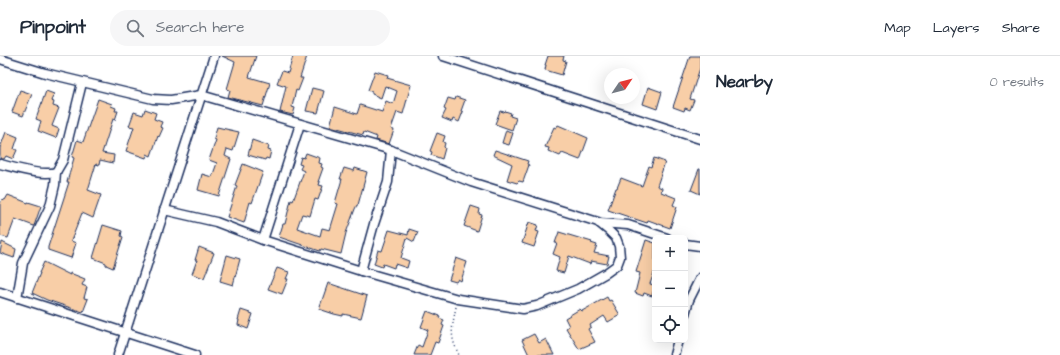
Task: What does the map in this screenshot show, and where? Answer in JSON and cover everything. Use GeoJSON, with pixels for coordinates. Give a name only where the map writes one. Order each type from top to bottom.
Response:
{"type":"FeatureCollection","features":[{"type":"Feature","properties":{"kind":"street"},"geometry":{"type":"LineString","coordinates":[[118,355],[214,56]]}},
{"type":"Feature","properties":{"kind":"street"},"geometry":{"type":"LineString","coordinates":[[443,56],[700,138]]}},
{"type":"Feature","properties":{"kind":"street"},"geometry":{"type":"LineString","coordinates":[[0,59],[82,83],[153,99],[171,100],[202,95],[391,150],[471,182],[598,222],[628,225],[658,235]]}},
{"type":"Feature","properties":{"kind":"street"},"geometry":{"type":"LineString","coordinates":[[16,298],[23,263],[50,206],[55,185],[56,172],[63,160],[82,83]]}},
{"type":"Feature","properties":{"kind":"street"},"geometry":{"type":"LineString","coordinates":[[263,240],[300,124]]}},
{"type":"Feature","properties":{"kind":"street"},"geometry":{"type":"LineString","coordinates":[[361,271],[374,224],[388,182],[391,150]]}},
{"type":"Feature","properties":{"kind":"street"},"geometry":{"type":"LineString","coordinates":[[0,164],[30,171],[56,172]]}},
{"type":"Feature","properties":{"kind":"street"},"geometry":{"type":"LineString","coordinates":[[164,210],[216,222],[263,240],[361,271],[458,299],[523,310],[537,306],[578,289],[606,274],[617,264],[620,257],[619,246],[616,238],[598,222]]}},
{"type":"Feature","properties":{"kind":"street"},"geometry":{"type":"LineString","coordinates":[[688,244],[700,246]]}},
{"type":"Feature","properties":{"kind":"street"},"geometry":{"type":"LineString","coordinates":[[687,307],[700,278]]}},
{"type":"Feature","properties":{"kind":"street"},"geometry":{"type":"LineString","coordinates":[[0,292],[195,355]]}},
{"type":"Feature","properties":{"kind":"street"},"geometry":{"type":"LineString","coordinates":[[674,355],[677,343]]}},
{"type":"Feature","properties":{"kind":"path"},"geometry":{"type":"LineString","coordinates":[[458,299],[452,333],[454,345],[459,355]]}},
{"type":"Feature","properties":{"kind":"building"},"geometry":{"type":"Polygon","coordinates":[[[222,56],[256,56],[249,77],[270,83],[263,106],[228,97],[230,90],[227,89],[235,62],[222,56]]]}},
{"type":"Feature","properties":{"kind":"building"},"geometry":{"type":"Polygon","coordinates":[[[293,56],[307,56],[300,78],[303,78],[298,91],[296,90],[292,107],[295,108],[293,115],[280,112],[286,86],[277,83],[282,71],[288,73],[293,56]]]}},
{"type":"Feature","properties":{"kind":"building"},"geometry":{"type":"Polygon","coordinates":[[[548,56],[564,56],[563,60],[566,61],[562,75],[545,70],[548,56]]]}},
{"type":"Feature","properties":{"kind":"building"},"geometry":{"type":"Polygon","coordinates":[[[690,56],[700,56],[700,68],[690,99],[694,100],[690,110],[685,108],[684,111],[673,107],[690,56]]]}},
{"type":"Feature","properties":{"kind":"building"},"geometry":{"type":"Polygon","coordinates":[[[375,71],[388,75],[387,78],[411,85],[403,114],[397,112],[391,129],[394,130],[389,144],[376,140],[377,137],[364,132],[363,135],[330,126],[335,107],[357,114],[360,105],[382,112],[386,101],[393,104],[397,91],[385,86],[381,98],[372,94],[372,92],[368,90],[375,71]]]}},
{"type":"Feature","properties":{"kind":"building"},"geometry":{"type":"Polygon","coordinates":[[[648,87],[662,92],[657,109],[643,104],[648,87]]]}},
{"type":"Feature","properties":{"kind":"building"},"geometry":{"type":"Polygon","coordinates":[[[312,88],[324,91],[318,113],[306,111],[312,88]]]}},
{"type":"Feature","properties":{"kind":"building"},"geometry":{"type":"Polygon","coordinates":[[[20,90],[32,94],[23,116],[12,112],[20,90]]]}},
{"type":"Feature","properties":{"kind":"building"},"geometry":{"type":"Polygon","coordinates":[[[46,91],[54,94],[51,101],[54,102],[53,106],[59,108],[52,126],[59,129],[56,138],[38,131],[41,121],[36,119],[46,91]]]}},
{"type":"Feature","properties":{"kind":"building"},"geometry":{"type":"Polygon","coordinates":[[[456,97],[465,100],[461,111],[463,112],[459,122],[453,119],[452,122],[442,118],[446,110],[444,109],[448,98],[455,100],[456,97]]]}},
{"type":"Feature","properties":{"kind":"building"},"geometry":{"type":"Polygon","coordinates":[[[98,99],[112,104],[111,106],[116,108],[115,111],[118,111],[115,120],[113,119],[102,153],[114,155],[113,163],[100,160],[99,165],[96,164],[88,190],[101,195],[93,218],[82,213],[71,241],[76,243],[71,258],[48,250],[48,247],[69,182],[67,182],[74,158],[72,157],[77,140],[83,142],[98,99]]]}},
{"type":"Feature","properties":{"kind":"building"},"geometry":{"type":"Polygon","coordinates":[[[145,109],[156,113],[154,119],[162,122],[160,127],[163,128],[159,137],[158,136],[151,156],[147,154],[146,158],[126,151],[134,127],[129,126],[134,112],[143,115],[145,109]]]}},
{"type":"Feature","properties":{"kind":"building"},"geometry":{"type":"Polygon","coordinates":[[[500,111],[511,113],[510,116],[516,118],[512,130],[495,124],[500,111]]]}},
{"type":"Feature","properties":{"kind":"building"},"geometry":{"type":"Polygon","coordinates":[[[558,125],[588,138],[580,160],[562,153],[560,156],[548,151],[549,148],[545,147],[554,127],[556,128],[558,125]]]}},
{"type":"Feature","properties":{"kind":"building"},"geometry":{"type":"Polygon","coordinates":[[[217,127],[239,132],[233,151],[227,149],[225,156],[231,159],[219,196],[198,190],[202,174],[212,177],[217,163],[209,160],[216,140],[214,139],[217,127]]]}},
{"type":"Feature","properties":{"kind":"building"},"geometry":{"type":"Polygon","coordinates":[[[506,130],[513,133],[509,145],[502,143],[506,130]]]}},
{"type":"Feature","properties":{"kind":"building"},"geometry":{"type":"Polygon","coordinates":[[[6,132],[18,137],[14,149],[17,150],[13,159],[6,156],[4,159],[0,159],[0,148],[6,132]]]}},
{"type":"Feature","properties":{"kind":"building"},"geometry":{"type":"Polygon","coordinates":[[[437,133],[445,136],[443,142],[445,143],[445,148],[442,159],[431,155],[432,152],[430,151],[437,133]]]}},
{"type":"Feature","properties":{"kind":"building"},"geometry":{"type":"Polygon","coordinates":[[[252,140],[269,146],[268,150],[271,151],[269,159],[266,158],[265,160],[248,155],[252,140]]]}},
{"type":"Feature","properties":{"kind":"building"},"geometry":{"type":"Polygon","coordinates":[[[495,150],[528,161],[527,164],[529,165],[523,182],[519,181],[517,183],[507,180],[512,164],[493,155],[495,150]]]}},
{"type":"Feature","properties":{"kind":"building"},"geometry":{"type":"Polygon","coordinates":[[[306,153],[320,158],[319,163],[322,164],[321,167],[323,168],[318,182],[320,182],[319,185],[323,186],[318,200],[315,199],[310,216],[302,214],[297,228],[320,236],[322,228],[330,230],[338,204],[335,203],[344,168],[354,171],[355,168],[367,172],[358,205],[346,233],[341,254],[321,249],[320,251],[279,237],[283,224],[285,224],[291,200],[293,201],[304,171],[300,169],[302,165],[299,164],[301,157],[304,158],[306,153]]]}},
{"type":"Feature","properties":{"kind":"building"},"geometry":{"type":"Polygon","coordinates":[[[654,158],[665,162],[657,186],[662,188],[661,192],[676,198],[673,205],[677,207],[670,228],[648,220],[647,223],[608,210],[621,178],[642,186],[649,166],[651,167],[654,158]]]}},
{"type":"Feature","properties":{"kind":"building"},"geometry":{"type":"Polygon","coordinates":[[[243,164],[263,172],[252,203],[250,202],[244,223],[227,217],[237,186],[235,185],[243,164]]]}},
{"type":"Feature","properties":{"kind":"building"},"geometry":{"type":"Polygon","coordinates":[[[700,169],[700,194],[691,190],[700,169]]]}},
{"type":"Feature","properties":{"kind":"building"},"geometry":{"type":"Polygon","coordinates":[[[8,195],[28,203],[41,206],[34,226],[15,219],[8,238],[0,236],[0,204],[2,199],[5,200],[8,195]]]}},
{"type":"Feature","properties":{"kind":"building"},"geometry":{"type":"Polygon","coordinates":[[[471,206],[480,209],[479,214],[482,215],[477,231],[464,226],[471,206]]]}},
{"type":"Feature","properties":{"kind":"building"},"geometry":{"type":"Polygon","coordinates":[[[529,222],[538,225],[536,231],[539,232],[534,247],[522,243],[529,222]]]}},
{"type":"Feature","properties":{"kind":"building"},"geometry":{"type":"Polygon","coordinates":[[[103,225],[122,231],[121,236],[123,237],[113,268],[106,265],[106,263],[93,258],[103,225]]]}},
{"type":"Feature","properties":{"kind":"building"},"geometry":{"type":"Polygon","coordinates":[[[409,229],[418,232],[414,242],[407,238],[401,258],[409,261],[407,268],[395,264],[394,268],[383,264],[382,267],[374,264],[378,250],[382,251],[389,230],[408,235],[409,229]]]}},
{"type":"Feature","properties":{"kind":"building"},"geometry":{"type":"Polygon","coordinates":[[[559,232],[592,242],[591,243],[597,245],[594,253],[609,256],[607,264],[591,261],[590,264],[569,256],[564,273],[556,271],[560,257],[553,254],[559,232]]]}},
{"type":"Feature","properties":{"kind":"building"},"geometry":{"type":"Polygon","coordinates":[[[646,240],[652,242],[652,278],[650,284],[652,284],[652,296],[644,293],[643,296],[635,293],[640,273],[636,272],[646,240]]]}},
{"type":"Feature","properties":{"kind":"building"},"geometry":{"type":"Polygon","coordinates":[[[2,242],[16,249],[14,258],[0,253],[2,242]]]}},
{"type":"Feature","properties":{"kind":"building"},"geometry":{"type":"Polygon","coordinates":[[[199,247],[214,253],[204,278],[192,274],[197,260],[195,260],[199,247]]]}},
{"type":"Feature","properties":{"kind":"building"},"geometry":{"type":"Polygon","coordinates":[[[227,255],[240,259],[233,285],[220,281],[227,255]]]}},
{"type":"Feature","properties":{"kind":"building"},"geometry":{"type":"Polygon","coordinates":[[[456,258],[467,262],[461,281],[458,279],[456,282],[449,280],[456,258]]]}},
{"type":"Feature","properties":{"kind":"building"},"geometry":{"type":"Polygon","coordinates":[[[44,262],[70,275],[70,273],[85,279],[82,285],[87,287],[84,298],[88,299],[83,312],[47,300],[32,293],[44,262]]]}},
{"type":"Feature","properties":{"kind":"building"},"geometry":{"type":"Polygon","coordinates":[[[277,268],[289,272],[282,294],[268,289],[277,268]]]}},
{"type":"Feature","properties":{"kind":"building"},"geometry":{"type":"Polygon","coordinates":[[[328,283],[367,296],[361,318],[343,314],[343,316],[319,309],[328,283]]]}},
{"type":"Feature","properties":{"kind":"building"},"geometry":{"type":"Polygon","coordinates":[[[607,297],[609,301],[611,300],[620,315],[608,322],[604,316],[590,325],[591,327],[588,329],[595,342],[579,349],[566,328],[569,326],[565,318],[580,309],[582,311],[607,297]]]}},
{"type":"Feature","properties":{"kind":"building"},"geometry":{"type":"Polygon","coordinates":[[[241,310],[253,314],[248,329],[238,325],[241,310]]]}},
{"type":"Feature","properties":{"kind":"building"},"geometry":{"type":"Polygon","coordinates":[[[427,311],[440,316],[439,318],[444,320],[442,325],[444,326],[438,343],[435,342],[430,355],[414,355],[418,345],[422,347],[428,330],[421,327],[427,311]]]}},
{"type":"Feature","properties":{"kind":"building"},"geometry":{"type":"Polygon","coordinates":[[[534,334],[539,343],[546,339],[554,355],[529,355],[522,340],[534,334]]]}}]}
